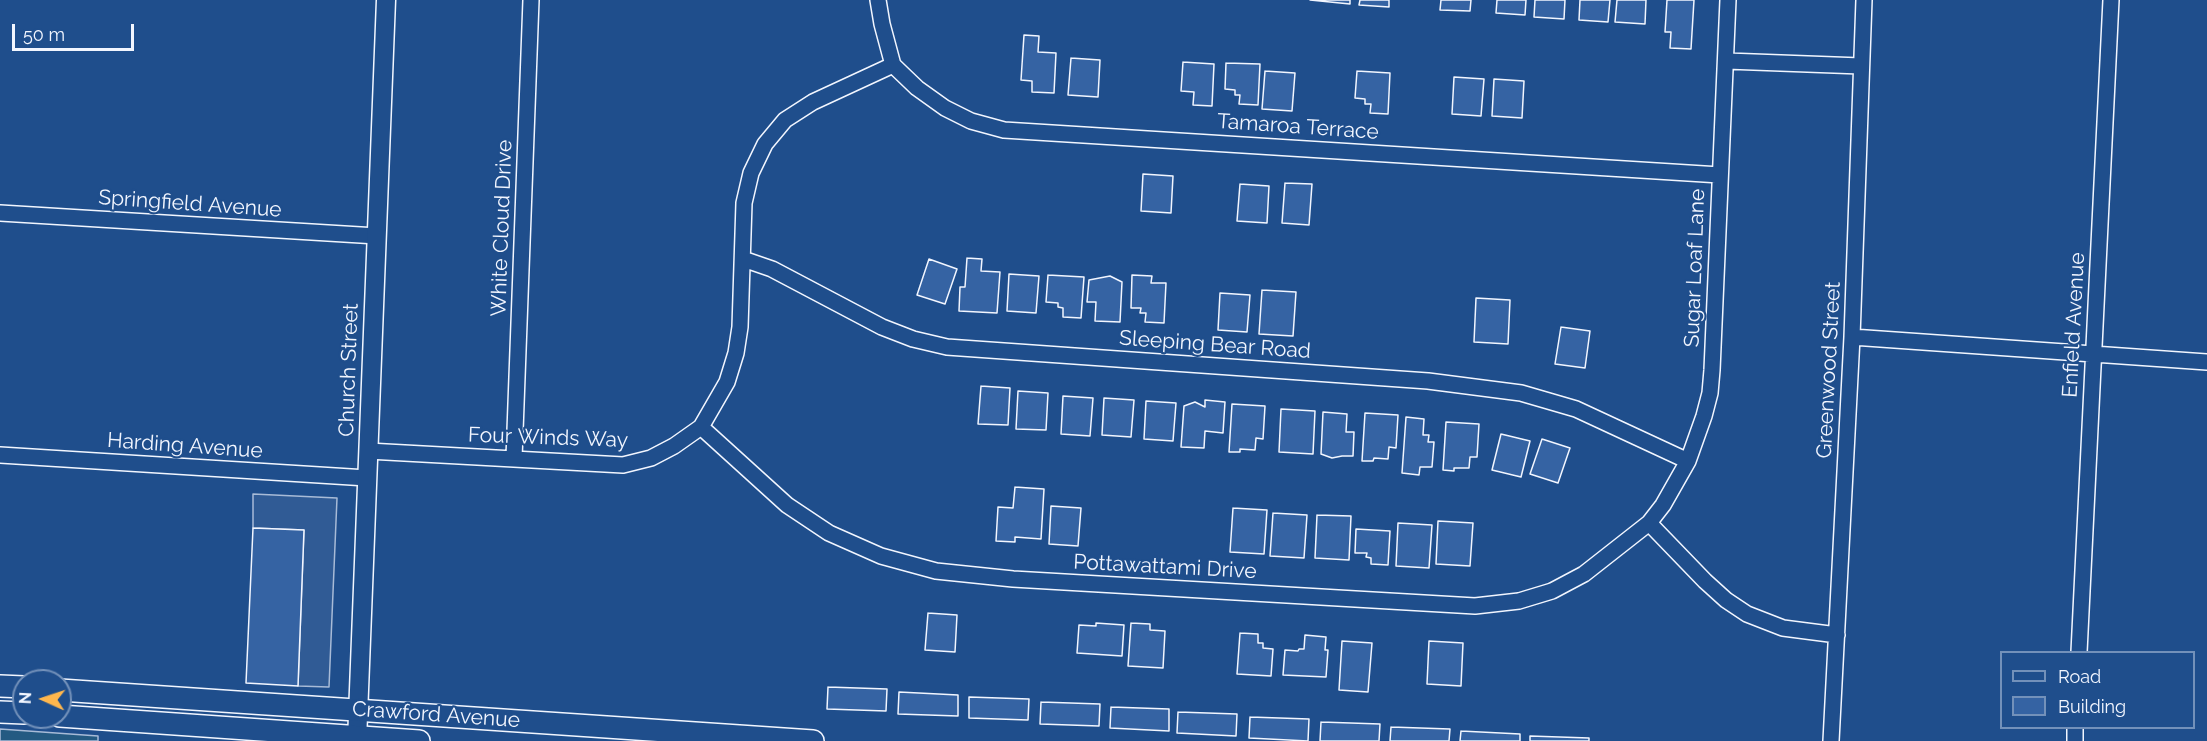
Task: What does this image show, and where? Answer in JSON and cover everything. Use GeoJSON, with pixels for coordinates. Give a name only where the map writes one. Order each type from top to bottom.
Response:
{"type":"FeatureCollection","features":[{"type":"Feature","properties":{"kind":"main road","name":"Crawford Avenue"},"geometry":{"type":"LineString","coordinates":[[72,691],[813,741]]}},
{"type":"Feature","properties":{"kind":"main road","name":"Crawford Avenue"},"geometry":{"type":"LineString","coordinates":[[72,717],[357,739],[419,741]]}},
{"type":"Feature","properties":{"kind":"street","name":"Church Street"},"geometry":{"type":"LineString","coordinates":[[357,739],[386,0]]}},
{"type":"Feature","properties":{"kind":"street","name":"White Cloud Drive"},"geometry":{"type":"LineString","coordinates":[[514,458],[531,0]]}},
{"type":"Feature","properties":{"kind":"street"},"geometry":{"type":"LineString","coordinates":[[878,0],[893,65]]}},
{"type":"Feature","properties":{"kind":"street","name":"Sugar Loaf Lane"},"geometry":{"type":"LineString","coordinates":[[1649,523],[1663,505],[1688,461],[1710,393],[1728,0]]}},
{"type":"Feature","properties":{"kind":"street","name":"Greenwood Street"},"geometry":{"type":"LineString","coordinates":[[1831,741],[1852,337],[1864,0]]}},
{"type":"Feature","properties":{"kind":"street","name":"Enfield Avenue"},"geometry":{"type":"LineString","coordinates":[[2079,651],[2111,0]]}},
{"type":"Feature","properties":{"kind":"street"},"geometry":{"type":"LineString","coordinates":[[1727,61],[1861,66]]}},
{"type":"Feature","properties":{"kind":"street","name":"Four Winds Way"},"geometry":{"type":"LineString","coordinates":[[368,451],[624,465],[651,458],[674,446],[701,427],[727,382],[736,353],[741,327],[744,203],[751,173],[765,144],[785,120],[813,102],[893,65]]}},
{"type":"Feature","properties":{"kind":"street","name":"Tamaroa Terrace"},"geometry":{"type":"LineString","coordinates":[[893,65],[917,88],[945,108],[971,122],[1004,130],[1720,175]]}},
{"type":"Feature","properties":{"kind":"street","name":"Springfield Avenue"},"geometry":{"type":"LineString","coordinates":[[0,213],[376,236]]}},
{"type":"Feature","properties":{"kind":"street","name":"Sleeping Bear Road"},"geometry":{"type":"LineString","coordinates":[[743,259],[772,269],[882,327],[913,339],[947,347],[1428,381],[1521,393],[1576,409],[1688,461]]}},
{"type":"Feature","properties":{"kind":"street"},"geometry":{"type":"LineString","coordinates":[[1852,337],[2207,362]]}},
{"type":"Feature","properties":{"kind":"street","name":"Pottawattami Drive"},"geometry":{"type":"LineString","coordinates":[[701,427],[787,505],[829,533],[881,556],[947,572],[1013,579],[1475,606],[1519,601],[1552,591],[1584,574],[1649,523]]}},
{"type":"Feature","properties":{"kind":"street","name":"Harding Avenue"},"geometry":{"type":"LineString","coordinates":[[0,455],[367,478]]}},
{"type":"Feature","properties":{"kind":"street"},"geometry":{"type":"LineString","coordinates":[[1649,523],[1726,600],[1747,614],[1783,628],[1837,635]]}},
{"type":"Feature","properties":{"kind":"shaded area"},"geometry":{"type":"Polygon","coordinates":[[[253,494],[337,498],[329,687],[298,686],[304,530],[253,528],[253,494]]]}},
{"type":"Feature","properties":{"kind":"shaded area"},"geometry":{"type":"Polygon","coordinates":[[[0,729],[98,736],[98,741],[0,741],[0,729]]]}},
{"type":"Feature","properties":{"kind":"building"},"geometry":{"type":"Polygon","coordinates":[[[1310,0],[1350,0],[1350,4],[1310,0]]]}},
{"type":"Feature","properties":{"kind":"building"},"geometry":{"type":"Polygon","coordinates":[[[1360,0],[1389,0],[1389,7],[1359,5],[1360,0]]]}},
{"type":"Feature","properties":{"kind":"building"},"geometry":{"type":"Polygon","coordinates":[[[1441,0],[1471,0],[1470,11],[1440,10],[1441,0]]]}},
{"type":"Feature","properties":{"kind":"building"},"geometry":{"type":"Polygon","coordinates":[[[1497,0],[1526,0],[1525,15],[1496,13],[1497,0]]]}},
{"type":"Feature","properties":{"kind":"building"},"geometry":{"type":"Polygon","coordinates":[[[1535,0],[1565,0],[1564,19],[1534,17],[1535,0]]]}},
{"type":"Feature","properties":{"kind":"building"},"geometry":{"type":"Polygon","coordinates":[[[1580,0],[1610,0],[1608,22],[1579,20],[1580,0]]]}},
{"type":"Feature","properties":{"kind":"building"},"geometry":{"type":"Polygon","coordinates":[[[1617,0],[1646,0],[1645,24],[1615,22],[1617,0]]]}},
{"type":"Feature","properties":{"kind":"building"},"geometry":{"type":"Polygon","coordinates":[[[1667,0],[1694,0],[1691,49],[1670,48],[1671,32],[1665,32],[1667,0]]]}},
{"type":"Feature","properties":{"kind":"building"},"geometry":{"type":"Polygon","coordinates":[[[1024,35],[1039,36],[1038,52],[1056,53],[1054,93],[1032,92],[1032,81],[1021,80],[1024,35]]]}},
{"type":"Feature","properties":{"kind":"building"},"geometry":{"type":"Polygon","coordinates":[[[1071,58],[1100,60],[1098,97],[1068,95],[1071,58]]]}},
{"type":"Feature","properties":{"kind":"building"},"geometry":{"type":"Polygon","coordinates":[[[1183,62],[1214,64],[1212,106],[1193,105],[1194,92],[1181,91],[1183,62]]]}},
{"type":"Feature","properties":{"kind":"building"},"geometry":{"type":"Polygon","coordinates":[[[1226,63],[1260,64],[1258,105],[1239,104],[1240,95],[1235,95],[1235,90],[1225,89],[1226,63]]]}},
{"type":"Feature","properties":{"kind":"building"},"geometry":{"type":"Polygon","coordinates":[[[1265,71],[1295,73],[1292,111],[1262,109],[1265,71]]]}},
{"type":"Feature","properties":{"kind":"building"},"geometry":{"type":"Polygon","coordinates":[[[1357,71],[1390,73],[1388,114],[1370,113],[1371,104],[1365,104],[1365,99],[1355,98],[1357,71]]]}},
{"type":"Feature","properties":{"kind":"building"},"geometry":{"type":"Polygon","coordinates":[[[1454,77],[1484,79],[1481,116],[1452,114],[1454,77]]]}},
{"type":"Feature","properties":{"kind":"building"},"geometry":{"type":"Polygon","coordinates":[[[1494,79],[1524,81],[1522,118],[1492,116],[1494,79]]]}},
{"type":"Feature","properties":{"kind":"building"},"geometry":{"type":"Polygon","coordinates":[[[1143,174],[1173,176],[1171,213],[1141,211],[1143,174]]]}},
{"type":"Feature","properties":{"kind":"building"},"geometry":{"type":"Polygon","coordinates":[[[1285,183],[1312,184],[1309,225],[1282,223],[1285,183]]]}},
{"type":"Feature","properties":{"kind":"building"},"geometry":{"type":"Polygon","coordinates":[[[1240,184],[1269,186],[1267,223],[1237,221],[1240,184]]]}},
{"type":"Feature","properties":{"kind":"building"},"geometry":{"type":"Polygon","coordinates":[[[967,258],[982,259],[981,271],[1000,272],[997,313],[959,311],[960,287],[965,287],[967,258]]]}},
{"type":"Feature","properties":{"kind":"building"},"geometry":{"type":"Polygon","coordinates":[[[929,259],[957,269],[945,304],[917,295],[929,259]]]}},
{"type":"Feature","properties":{"kind":"building"},"geometry":{"type":"Polygon","coordinates":[[[1009,274],[1039,276],[1036,313],[1007,311],[1009,274]]]}},
{"type":"Feature","properties":{"kind":"building"},"geometry":{"type":"Polygon","coordinates":[[[1048,275],[1084,277],[1081,318],[1063,317],[1063,308],[1058,307],[1058,303],[1046,302],[1048,275]]]}},
{"type":"Feature","properties":{"kind":"building"},"geometry":{"type":"Polygon","coordinates":[[[1132,275],[1152,276],[1151,283],[1166,283],[1164,323],[1145,322],[1146,313],[1140,313],[1141,308],[1131,308],[1132,275]]]}},
{"type":"Feature","properties":{"kind":"building"},"geometry":{"type":"Polygon","coordinates":[[[1110,276],[1122,282],[1120,322],[1095,321],[1096,302],[1087,302],[1089,280],[1110,276]]]}},
{"type":"Feature","properties":{"kind":"building"},"geometry":{"type":"Polygon","coordinates":[[[1262,290],[1296,292],[1293,336],[1259,334],[1262,290]]]}},
{"type":"Feature","properties":{"kind":"building"},"geometry":{"type":"Polygon","coordinates":[[[1220,293],[1250,295],[1247,332],[1218,330],[1220,293]]]}},
{"type":"Feature","properties":{"kind":"building"},"geometry":{"type":"Polygon","coordinates":[[[1476,298],[1510,300],[1508,344],[1474,342],[1476,298]]]}},
{"type":"Feature","properties":{"kind":"building"},"geometry":{"type":"Polygon","coordinates":[[[1561,327],[1590,331],[1585,368],[1555,364],[1561,327]]]}},
{"type":"Feature","properties":{"kind":"building"},"geometry":{"type":"Polygon","coordinates":[[[981,386],[1010,388],[1008,425],[978,424],[981,386]]]}},
{"type":"Feature","properties":{"kind":"building"},"geometry":{"type":"Polygon","coordinates":[[[1018,391],[1048,393],[1046,430],[1016,429],[1018,391]]]}},
{"type":"Feature","properties":{"kind":"building"},"geometry":{"type":"Polygon","coordinates":[[[1063,396],[1093,398],[1090,436],[1061,434],[1063,396]]]}},
{"type":"Feature","properties":{"kind":"building"},"geometry":{"type":"Polygon","coordinates":[[[1104,398],[1134,400],[1131,437],[1102,435],[1104,398]]]}},
{"type":"Feature","properties":{"kind":"building"},"geometry":{"type":"Polygon","coordinates":[[[1205,400],[1225,402],[1223,433],[1205,431],[1204,448],[1181,447],[1184,406],[1195,402],[1205,407],[1205,400]]]}},
{"type":"Feature","properties":{"kind":"building"},"geometry":{"type":"Polygon","coordinates":[[[1146,401],[1176,403],[1173,441],[1144,439],[1146,401]]]}},
{"type":"Feature","properties":{"kind":"building"},"geometry":{"type":"Polygon","coordinates":[[[1232,404],[1265,406],[1263,439],[1256,438],[1255,450],[1240,449],[1240,452],[1229,452],[1232,404]]]}},
{"type":"Feature","properties":{"kind":"building"},"geometry":{"type":"Polygon","coordinates":[[[1281,409],[1315,411],[1313,454],[1279,452],[1281,409]]]}},
{"type":"Feature","properties":{"kind":"building"},"geometry":{"type":"Polygon","coordinates":[[[1323,412],[1347,414],[1346,432],[1354,432],[1353,456],[1332,458],[1321,454],[1323,412]]]}},
{"type":"Feature","properties":{"kind":"building"},"geometry":{"type":"Polygon","coordinates":[[[1365,413],[1398,415],[1396,448],[1389,447],[1388,459],[1374,458],[1373,461],[1362,461],[1365,413]]]}},
{"type":"Feature","properties":{"kind":"building"},"geometry":{"type":"Polygon","coordinates":[[[1406,417],[1424,419],[1423,435],[1429,435],[1428,442],[1434,442],[1432,467],[1420,467],[1419,475],[1402,473],[1406,417]]]}},
{"type":"Feature","properties":{"kind":"building"},"geometry":{"type":"Polygon","coordinates":[[[1446,422],[1479,424],[1477,457],[1470,457],[1469,468],[1454,468],[1454,471],[1443,470],[1446,422]]]}},
{"type":"Feature","properties":{"kind":"building"},"geometry":{"type":"Polygon","coordinates":[[[1501,434],[1530,441],[1521,477],[1492,470],[1501,434]]]}},
{"type":"Feature","properties":{"kind":"building"},"geometry":{"type":"Polygon","coordinates":[[[1542,439],[1570,448],[1558,483],[1530,474],[1542,439]]]}},
{"type":"Feature","properties":{"kind":"building"},"geometry":{"type":"Polygon","coordinates":[[[1015,487],[1044,489],[1041,539],[1015,537],[1015,542],[996,541],[998,507],[1013,508],[1015,487]]]}},
{"type":"Feature","properties":{"kind":"building"},"geometry":{"type":"Polygon","coordinates":[[[1051,506],[1081,508],[1078,546],[1049,544],[1051,506]]]}},
{"type":"Feature","properties":{"kind":"building"},"geometry":{"type":"Polygon","coordinates":[[[1233,508],[1267,510],[1264,554],[1230,552],[1233,508]]]}},
{"type":"Feature","properties":{"kind":"building"},"geometry":{"type":"Polygon","coordinates":[[[1273,513],[1307,515],[1304,558],[1270,556],[1273,513]]]}},
{"type":"Feature","properties":{"kind":"building"},"geometry":{"type":"Polygon","coordinates":[[[1317,515],[1351,516],[1349,560],[1315,558],[1317,515]]]}},
{"type":"Feature","properties":{"kind":"building"},"geometry":{"type":"Polygon","coordinates":[[[1438,521],[1473,523],[1470,566],[1436,564],[1438,521]]]}},
{"type":"Feature","properties":{"kind":"building"},"geometry":{"type":"Polygon","coordinates":[[[1398,523],[1432,525],[1429,568],[1396,566],[1398,523]]]}},
{"type":"Feature","properties":{"kind":"building"},"geometry":{"type":"Polygon","coordinates":[[[253,528],[304,530],[298,686],[246,683],[253,528]]]}},
{"type":"Feature","properties":{"kind":"building"},"geometry":{"type":"Polygon","coordinates":[[[1356,529],[1390,531],[1388,565],[1371,564],[1371,558],[1366,557],[1367,553],[1355,553],[1356,529]]]}},
{"type":"Feature","properties":{"kind":"building"},"geometry":{"type":"Polygon","coordinates":[[[928,613],[957,615],[955,652],[925,650],[928,613]]]}},
{"type":"Feature","properties":{"kind":"building"},"geometry":{"type":"Polygon","coordinates":[[[1096,623],[1124,625],[1122,656],[1077,653],[1079,625],[1096,626],[1096,623]]]}},
{"type":"Feature","properties":{"kind":"building"},"geometry":{"type":"Polygon","coordinates":[[[1131,623],[1150,624],[1150,630],[1165,631],[1163,668],[1128,666],[1131,623]]]}},
{"type":"Feature","properties":{"kind":"building"},"geometry":{"type":"Polygon","coordinates":[[[1240,633],[1258,634],[1258,643],[1263,643],[1263,648],[1273,649],[1271,676],[1237,674],[1240,633]]]}},
{"type":"Feature","properties":{"kind":"building"},"geometry":{"type":"Polygon","coordinates":[[[1305,635],[1326,637],[1325,650],[1328,650],[1326,677],[1283,675],[1285,650],[1304,649],[1305,635]]]}},
{"type":"Feature","properties":{"kind":"building"},"geometry":{"type":"Polygon","coordinates":[[[1342,641],[1372,643],[1368,692],[1339,690],[1342,641]]]}},
{"type":"Feature","properties":{"kind":"building"},"geometry":{"type":"Polygon","coordinates":[[[1429,641],[1463,643],[1461,686],[1427,684],[1429,641]]]}},
{"type":"Feature","properties":{"kind":"building"},"geometry":{"type":"Polygon","coordinates":[[[828,687],[887,689],[886,711],[827,709],[828,687]]]}},
{"type":"Feature","properties":{"kind":"building"},"geometry":{"type":"Polygon","coordinates":[[[899,692],[958,695],[958,716],[898,714],[899,692]]]}},
{"type":"Feature","properties":{"kind":"building"},"geometry":{"type":"Polygon","coordinates":[[[969,697],[1029,699],[1028,720],[969,718],[969,697]]]}},
{"type":"Feature","properties":{"kind":"building"},"geometry":{"type":"Polygon","coordinates":[[[1041,702],[1100,704],[1099,726],[1040,724],[1041,702]]]}},
{"type":"Feature","properties":{"kind":"building"},"geometry":{"type":"Polygon","coordinates":[[[1111,707],[1169,709],[1169,731],[1110,728],[1111,707]]]}},
{"type":"Feature","properties":{"kind":"building"},"geometry":{"type":"Polygon","coordinates":[[[1178,712],[1237,714],[1236,736],[1177,733],[1178,712]]]}},
{"type":"Feature","properties":{"kind":"building"},"geometry":{"type":"Polygon","coordinates":[[[1250,717],[1309,719],[1308,741],[1249,738],[1250,717]]]}},
{"type":"Feature","properties":{"kind":"building"},"geometry":{"type":"Polygon","coordinates":[[[1321,722],[1380,724],[1379,741],[1320,741],[1321,722]]]}},
{"type":"Feature","properties":{"kind":"building"},"geometry":{"type":"Polygon","coordinates":[[[1391,727],[1450,729],[1449,741],[1390,741],[1391,727]]]}},
{"type":"Feature","properties":{"kind":"building"},"geometry":{"type":"Polygon","coordinates":[[[1461,731],[1520,734],[1520,741],[1460,741],[1461,731]]]}},
{"type":"Feature","properties":{"kind":"building"},"geometry":{"type":"Polygon","coordinates":[[[1530,736],[1589,738],[1589,741],[1530,741],[1530,736]]]}}]}
